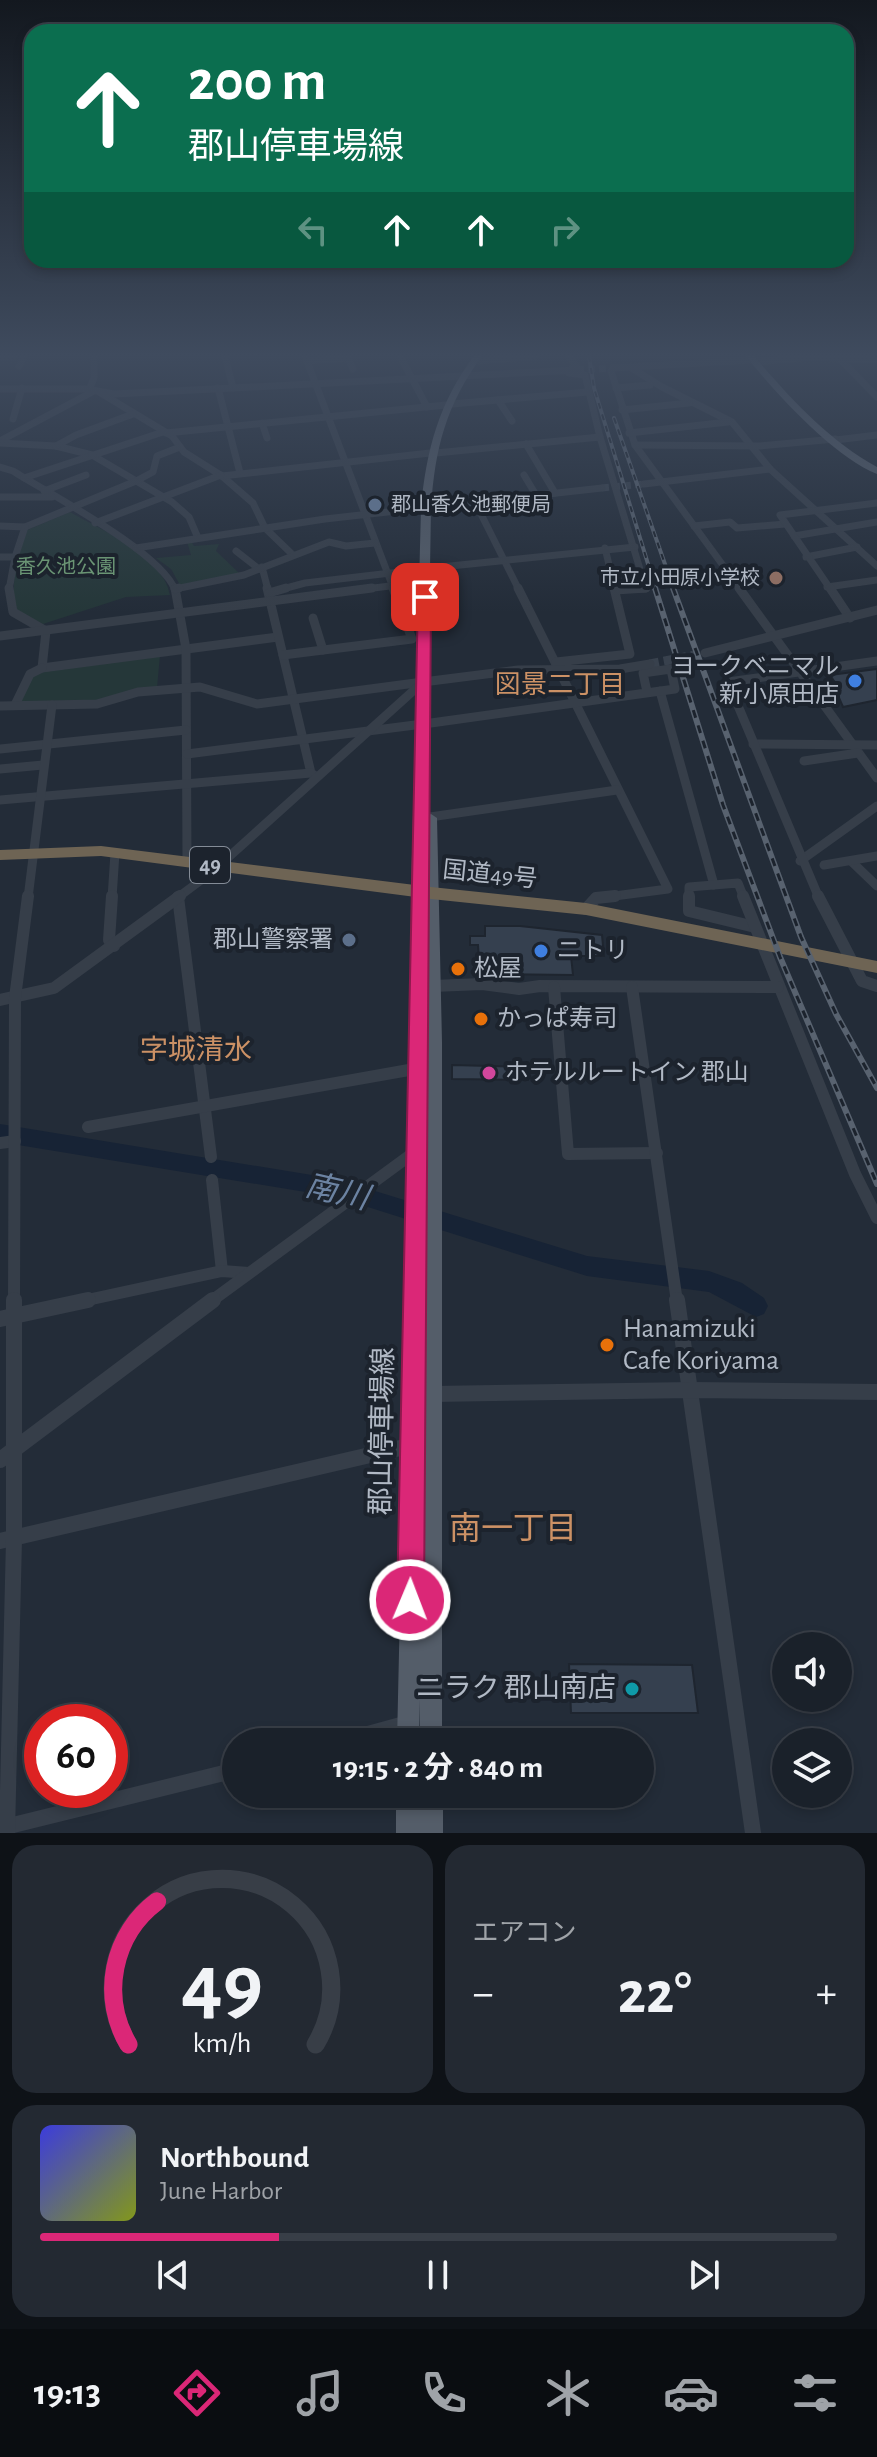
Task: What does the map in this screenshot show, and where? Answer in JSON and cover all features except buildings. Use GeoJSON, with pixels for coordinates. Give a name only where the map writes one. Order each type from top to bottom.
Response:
{"type":"FeatureCollection","features":[{"type":"Feature","properties":{"kind":"highway","name":"国道49号"},"geometry":{"type":"LineString","coordinates":[[0,855],[115,853],[424,893],[586,909],[870,965]]}},
{"type":"Feature","properties":{"kind":"main road","name":"郡山停車場線"},"geometry":{"type":"LineString","coordinates":[[431,1728],[433,1394],[425,1211],[416,1149],[426,818],[428,508],[437,442]]}},
{"type":"Feature","properties":{"kind":"main road"},"geometry":{"type":"LineString","coordinates":[[837,442],[857,460],[877,471]]}},
{"type":"Feature","properties":{"kind":"main road","name":"郡山停車場線"},"geometry":{"type":"LineString","coordinates":[[408,1728],[413,1445],[425,1211],[433,1148],[433,986],[424,893]]}},
{"type":"Feature","properties":{"kind":"main road"},"geometry":{"type":"LineString","coordinates":[[408,1808],[408,1833]]}},
{"type":"Feature","properties":{"kind":"main road"},"geometry":{"type":"LineString","coordinates":[[431,1808],[431,1833]]}},
{"type":"Feature","properties":{"kind":"street"},"geometry":{"type":"LineString","coordinates":[[0,442],[56,446],[92,455],[161,496],[189,517],[198,538]]}},
{"type":"Feature","properties":{"kind":"street"},"geometry":{"type":"LineString","coordinates":[[56,446],[64,442]]}},
{"type":"Feature","properties":{"kind":"street"},"geometry":{"type":"LineString","coordinates":[[24,478],[137,442]]}},
{"type":"Feature","properties":{"kind":"street"},"geometry":{"type":"LineString","coordinates":[[174,442],[222,475],[253,503],[265,528],[293,555]]}},
{"type":"Feature","properties":{"kind":"street"},"geometry":{"type":"LineString","coordinates":[[232,442],[240,473]]}},
{"type":"Feature","properties":{"kind":"street"},"geometry":{"type":"LineString","coordinates":[[283,655],[412,639],[338,442]]}},
{"type":"Feature","properties":{"kind":"street"},"geometry":{"type":"LineString","coordinates":[[95,523],[222,475],[552,442]]}},
{"type":"Feature","properties":{"kind":"street"},"geometry":{"type":"LineString","coordinates":[[601,442],[646,589],[615,590]]}},
{"type":"Feature","properties":{"kind":"street"},"geometry":{"type":"LineString","coordinates":[[633,442],[877,778]]}},
{"type":"Feature","properties":{"kind":"street"},"geometry":{"type":"LineString","coordinates":[[682,442],[685,445]]}},
{"type":"Feature","properties":{"kind":"street"},"geometry":{"type":"LineString","coordinates":[[748,442],[770,469],[877,566]]}},
{"type":"Feature","properties":{"kind":"street"},"geometry":{"type":"LineString","coordinates":[[635,445],[752,446],[814,442]]}},
{"type":"Feature","properties":{"kind":"street"},"geometry":{"type":"LineString","coordinates":[[526,444],[555,493]]}},
{"type":"Feature","properties":{"kind":"street"},"geometry":{"type":"LineString","coordinates":[[0,526],[25,527],[136,481],[153,472],[157,456],[180,447]]}},
{"type":"Feature","properties":{"kind":"street"},"geometry":{"type":"LineString","coordinates":[[0,467],[24,478],[136,548],[163,569],[175,589],[186,649],[187,862]]}},
{"type":"Feature","properties":{"kind":"street"},"geometry":{"type":"LineString","coordinates":[[644,484],[770,469]]}},
{"type":"Feature","properties":{"kind":"street"},"geometry":{"type":"LineString","coordinates":[[44,491],[86,475]]}},
{"type":"Feature","properties":{"kind":"street"},"geometry":{"type":"LineString","coordinates":[[524,475],[536,495]]}},
{"type":"Feature","properties":{"kind":"street"},"geometry":{"type":"LineString","coordinates":[[136,548],[365,515],[602,488]]}},
{"type":"Feature","properties":{"kind":"street"},"geometry":{"type":"LineString","coordinates":[[0,497],[53,497]]}},
{"type":"Feature","properties":{"kind":"street"},"geometry":{"type":"LineString","coordinates":[[475,502],[668,889],[596,898],[586,909]]}},
{"type":"Feature","properties":{"kind":"street"},"geometry":{"type":"LineString","coordinates":[[850,618],[780,515],[877,503]]}},
{"type":"Feature","properties":{"kind":"street"},"geometry":{"type":"LineString","coordinates":[[694,526],[730,522],[737,528],[785,524]]}},
{"type":"Feature","properties":{"kind":"street"},"geometry":{"type":"LineString","coordinates":[[794,536],[877,522]]}},
{"type":"Feature","properties":{"kind":"street"},"geometry":{"type":"LineString","coordinates":[[25,527],[4,601],[13,612],[46,631]]}},
{"type":"Feature","properties":{"kind":"street"},"geometry":{"type":"LineString","coordinates":[[175,589],[227,580],[333,542],[346,546],[375,543]]}},
{"type":"Feature","properties":{"kind":"street"},"geometry":{"type":"LineString","coordinates":[[271,597],[305,583],[635,547]]}},
{"type":"Feature","properties":{"kind":"street"},"geometry":{"type":"LineString","coordinates":[[806,557],[857,547]]}},
{"type":"Feature","properties":{"kind":"street"},"geometry":{"type":"LineString","coordinates":[[0,706],[108,703],[138,692],[187,688],[211,688],[257,704],[630,654],[605,548]]}},
{"type":"Feature","properties":{"kind":"street"},"geometry":{"type":"LineString","coordinates":[[236,551],[260,568],[271,597],[278,637],[314,775]]}},
{"type":"Feature","properties":{"kind":"street"},"geometry":{"type":"LineString","coordinates":[[0,557],[14,557]]}},
{"type":"Feature","properties":{"kind":"street"},"geometry":{"type":"LineString","coordinates":[[827,587],[877,580]]}},
{"type":"Feature","properties":{"kind":"street"},"geometry":{"type":"LineString","coordinates":[[0,636],[179,614],[271,597],[390,586]]}},
{"type":"Feature","properties":{"kind":"street"},"geometry":{"type":"LineString","coordinates":[[705,653],[877,610]]}},
{"type":"Feature","properties":{"kind":"street"},"geometry":{"type":"LineString","coordinates":[[313,618],[323,650]]}},
{"type":"Feature","properties":{"kind":"street"},"geometry":{"type":"LineString","coordinates":[[42,668],[46,631]]}},
{"type":"Feature","properties":{"kind":"street"},"geometry":{"type":"LineString","coordinates":[[15,705],[30,674],[42,668],[278,637]]}},
{"type":"Feature","properties":{"kind":"street"},"geometry":{"type":"LineString","coordinates":[[877,661],[728,682],[800,861],[862,981],[877,986]]}},
{"type":"Feature","properties":{"kind":"street"},"geometry":{"type":"LineString","coordinates":[[557,666],[620,669],[650,664]]}},
{"type":"Feature","properties":{"kind":"street"},"geometry":{"type":"LineString","coordinates":[[187,754],[675,689],[671,669],[643,673],[647,692]]}},
{"type":"Feature","properties":{"kind":"street"},"geometry":{"type":"LineString","coordinates":[[0,1000],[54,988],[114,946],[220,866],[314,775],[427,682]]}},
{"type":"Feature","properties":{"kind":"street"},"geometry":{"type":"LineString","coordinates":[[660,691],[714,885]]}},
{"type":"Feature","properties":{"kind":"street"},"geometry":{"type":"LineString","coordinates":[[52,705],[15,998],[15,1141],[7,1317],[5,1829],[222,1774]]}},
{"type":"Feature","properties":{"kind":"street"},"geometry":{"type":"LineString","coordinates":[[0,749],[186,730]]}},
{"type":"Feature","properties":{"kind":"street"},"geometry":{"type":"LineString","coordinates":[[753,744],[855,749]]}},
{"type":"Feature","properties":{"kind":"street"},"geometry":{"type":"LineString","coordinates":[[804,761],[877,745]]}},
{"type":"Feature","properties":{"kind":"street"},"geometry":{"type":"LineString","coordinates":[[0,769],[43,765]]}},
{"type":"Feature","properties":{"kind":"street"},"geometry":{"type":"LineString","coordinates":[[0,800],[314,775]]}},
{"type":"Feature","properties":{"kind":"street"},"geometry":{"type":"LineString","coordinates":[[426,818],[617,790]]}},
{"type":"Feature","properties":{"kind":"street"},"geometry":{"type":"LineString","coordinates":[[800,861],[877,806]]}},
{"type":"Feature","properties":{"kind":"street"},"geometry":{"type":"LineString","coordinates":[[114,946],[109,940],[115,853]]}},
{"type":"Feature","properties":{"kind":"street"},"geometry":{"type":"LineString","coordinates":[[824,865],[877,856]]}},
{"type":"Feature","properties":{"kind":"street"},"geometry":{"type":"LineString","coordinates":[[851,861],[877,886]]}},
{"type":"Feature","properties":{"kind":"street"},"geometry":{"type":"LineString","coordinates":[[755,927],[689,911],[689,887],[738,883],[855,1174],[877,1218]]}},
{"type":"Feature","properties":{"kind":"street"},"geometry":{"type":"LineString","coordinates":[[178,897],[211,1157]]}},
{"type":"Feature","properties":{"kind":"street"},"geometry":{"type":"LineString","coordinates":[[433,986],[778,987]]}},
{"type":"Feature","properties":{"kind":"street"},"geometry":{"type":"LineString","coordinates":[[554,987],[568,1154],[657,1153]]}},
{"type":"Feature","properties":{"kind":"street"},"geometry":{"type":"LineString","coordinates":[[632,987],[753,1833]]}},
{"type":"Feature","properties":{"kind":"street"},"geometry":{"type":"LineString","coordinates":[[88,1127],[420,1068]]}},
{"type":"Feature","properties":{"kind":"street"},"geometry":{"type":"LineString","coordinates":[[0,1143],[15,1141]]}},
{"type":"Feature","properties":{"kind":"street"},"geometry":{"type":"LineString","coordinates":[[6,1455],[416,1149],[433,1148]]}},
{"type":"Feature","properties":{"kind":"street"},"geometry":{"type":"LineString","coordinates":[[212,1180],[222,1271]]}},
{"type":"Feature","properties":{"kind":"street"},"geometry":{"type":"LineString","coordinates":[[7,1317],[222,1271],[249,1273]]}},
{"type":"Feature","properties":{"kind":"street"},"geometry":{"type":"LineString","coordinates":[[433,1394],[692,1390],[877,1392]]}},
{"type":"Feature","properties":{"kind":"street"},"geometry":{"type":"LineString","coordinates":[[7,1540],[413,1445]]}},
{"type":"Feature","properties":{"kind":"green space","name":"香久池公園"},"geometry":{"type":"Polygon","coordinates":[[[70,512],[144,556],[165,581],[170,595],[126,597],[43,624],[19,614],[13,607],[15,560],[25,531],[70,512]]]}},
{"type":"Feature","properties":{"kind":"green space"},"geometry":{"type":"Polygon","coordinates":[[[191,541],[194,546],[219,544],[216,551],[240,574],[180,585],[171,569],[156,558],[191,555],[187,542],[191,541]]]}},
{"type":"Feature","properties":{"kind":"green space"},"geometry":{"type":"Polygon","coordinates":[[[160,655],[157,688],[109,701],[20,704],[37,671],[160,655]]]}},
{"type":"Feature","properties":{"kind":"waterway","name":"南川"},"geometry":{"type":"LineString","coordinates":[[0,1133],[336,1188],[555,1258],[621,1272],[709,1282],[730,1289],[756,1306]]}},
{"type":"Feature","properties":{"kind":"tunnel"},"geometry":{"type":"LineString","coordinates":[[602,488],[644,484]]}},
{"type":"Feature","properties":{"kind":"tunnel"},"geometry":{"type":"LineString","coordinates":[[650,664],[705,653]]}},
{"type":"Feature","properties":{"kind":"railway"},"geometry":{"type":"LineString","coordinates":[[610,442],[656,590]]}},
{"type":"Feature","properties":{"kind":"railway"},"geometry":{"type":"LineString","coordinates":[[622,442],[674,590]]}},
{"type":"Feature","properties":{"kind":"railway"},"geometry":{"type":"LineString","coordinates":[[655,588],[723,805],[780,957],[877,1184]]}},
{"type":"Feature","properties":{"kind":"railway"},"geometry":{"type":"LineString","coordinates":[[673,588],[801,937],[836,1014],[877,1088]]}},
{"type":"Feature","properties":{"kind":"place","name":"郡山香久池郵便局"},"geometry":{"type":"Point","coordinates":[375,505]}},
{"type":"Feature","properties":{"kind":"place","name":"市立小田原小学校"},"geometry":{"type":"Point","coordinates":[776,578]}},
{"type":"Feature","properties":{"kind":"place","name":"ヨークベニマル 新小原田店"},"geometry":{"type":"Point","coordinates":[855,681]}},
{"type":"Feature","properties":{"kind":"place","name":"郡山警察署"},"geometry":{"type":"Point","coordinates":[349,940]}},
{"type":"Feature","properties":{"kind":"place","name":"ニトリ"},"geometry":{"type":"Point","coordinates":[541,951]}},
{"type":"Feature","properties":{"kind":"place","name":"松屋"},"geometry":{"type":"Point","coordinates":[458,969]}},
{"type":"Feature","properties":{"kind":"place","name":"かっぱ寿司"},"geometry":{"type":"Point","coordinates":[481,1019]}},
{"type":"Feature","properties":{"kind":"place","name":"ホテルルートイン 郡山"},"geometry":{"type":"Point","coordinates":[489,1073]}},
{"type":"Feature","properties":{"kind":"place","name":"Hanamizuki Cafe Koriyama"},"geometry":{"type":"Point","coordinates":[607,1345]}},
{"type":"Feature","properties":{"kind":"place","name":"ニラク 郡山南店"},"geometry":{"type":"Point","coordinates":[632,1689]}},
{"type":"Feature","properties":{"kind":"district","name":"図景二丁目"},"geometry":{"type":"Point","coordinates":[560,685]}},
{"type":"Feature","properties":{"kind":"district","name":"字城清水"},"geometry":{"type":"Point","coordinates":[196,1051]}},
{"type":"Feature","properties":{"kind":"district","name":"南一丁目"},"geometry":{"type":"Point","coordinates":[513,1529]}},
{"type":"Feature","properties":{"kind":"route"},"geometry":{"type":"LineString","coordinates":[[410,1600],[416,1149],[420,1068],[418,892],[425,597]]}}]}
